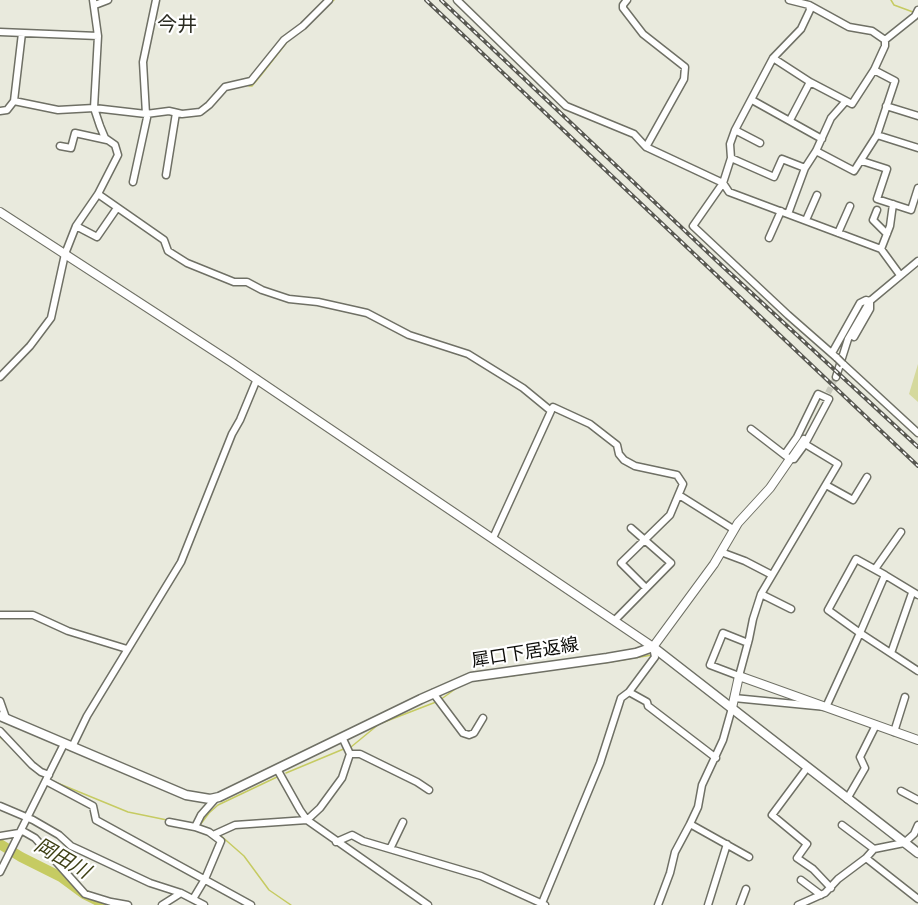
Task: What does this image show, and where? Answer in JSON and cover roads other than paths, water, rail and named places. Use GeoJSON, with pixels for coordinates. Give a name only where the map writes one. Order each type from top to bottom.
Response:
{"type":"FeatureCollection","features":[{"type":"Feature","properties":{"kind":"main road","name":"犀口下居返線"},"geometry":{"type":"LineString","coordinates":[[216,798],[433,693],[471,677],[607,658],[653,647]]}},
{"type":"Feature","properties":{"kind":"main road"},"geometry":{"type":"LineString","coordinates":[[653,647],[918,854]]}},
{"type":"Feature","properties":{"kind":"main road"},"geometry":{"type":"LineString","coordinates":[[3,717],[186,795],[200,799],[216,798]]}},
{"type":"Feature","properties":{"kind":"street"},"geometry":{"type":"LineString","coordinates":[[0,377],[30,346],[51,318],[65,254],[76,226],[98,194],[118,155],[115,145],[108,140],[100,126],[94,108],[98,36],[94,2],[108,0]]}},
{"type":"Feature","properties":{"kind":"street"},"geometry":{"type":"LineString","coordinates":[[133,182],[147,114],[143,62],[156,0]]}},
{"type":"Feature","properties":{"kind":"street"},"geometry":{"type":"LineString","coordinates":[[14,101],[58,110],[94,108],[147,114],[170,111],[200,112],[225,87],[251,81],[284,40],[303,26],[329,0]]}},
{"type":"Feature","properties":{"kind":"street"},"geometry":{"type":"LineString","coordinates":[[457,0],[566,106],[634,134],[646,147],[723,183],[729,192],[881,249],[900,275]]}},
{"type":"Feature","properties":{"kind":"street"},"geometry":{"type":"LineString","coordinates":[[627,0],[623,8],[642,34],[685,68],[684,79],[646,147]]}},
{"type":"Feature","properties":{"kind":"street"},"geometry":{"type":"LineString","coordinates":[[789,0],[809,5],[849,27],[872,31],[885,40]]}},
{"type":"Feature","properties":{"kind":"street"},"geometry":{"type":"LineString","coordinates":[[809,5],[810,10],[801,29],[773,58],[753,100],[735,130],[730,144],[731,158],[723,183],[693,226],[918,434]]}},
{"type":"Feature","properties":{"kind":"street"},"geometry":{"type":"LineString","coordinates":[[885,40],[917,15]]}},
{"type":"Feature","properties":{"kind":"street"},"geometry":{"type":"LineString","coordinates":[[0,32],[98,36]]}},
{"type":"Feature","properties":{"kind":"street"},"geometry":{"type":"LineString","coordinates":[[0,111],[7,110],[14,101],[22,33]]}},
{"type":"Feature","properties":{"kind":"street"},"geometry":{"type":"LineString","coordinates":[[773,58],[810,82],[852,104],[874,70],[885,46],[885,40]]}},
{"type":"Feature","properties":{"kind":"street"},"geometry":{"type":"LineString","coordinates":[[816,152],[854,171],[862,161],[877,135],[895,81],[874,70]]}},
{"type":"Feature","properties":{"kind":"street"},"geometry":{"type":"LineString","coordinates":[[790,120],[810,82]]}},
{"type":"Feature","properties":{"kind":"street"},"geometry":{"type":"LineString","coordinates":[[753,100],[822,139]]}},
{"type":"Feature","properties":{"kind":"street"},"geometry":{"type":"LineString","coordinates":[[769,238],[805,168],[816,152],[831,118],[846,101]]}},
{"type":"Feature","properties":{"kind":"street"},"geometry":{"type":"LineString","coordinates":[[886,106],[918,116]]}},
{"type":"Feature","properties":{"kind":"street"},"geometry":{"type":"LineString","coordinates":[[166,175],[176,113]]}},
{"type":"Feature","properties":{"kind":"street"},"geometry":{"type":"LineString","coordinates":[[735,130],[760,142]]}},
{"type":"Feature","properties":{"kind":"street"},"geometry":{"type":"LineString","coordinates":[[60,146],[71,148],[75,134],[108,140]]}},
{"type":"Feature","properties":{"kind":"street"},"geometry":{"type":"LineString","coordinates":[[877,135],[918,148]]}},
{"type":"Feature","properties":{"kind":"street"},"geometry":{"type":"LineString","coordinates":[[731,158],[774,177],[782,159],[805,168]]}},
{"type":"Feature","properties":{"kind":"street"},"geometry":{"type":"LineString","coordinates":[[862,161],[887,169],[877,199],[911,210],[918,188]]}},
{"type":"Feature","properties":{"kind":"street"},"geometry":{"type":"LineString","coordinates":[[98,194],[164,240],[168,251],[187,263],[234,282],[247,282],[289,299],[318,302],[367,313],[409,335],[468,354],[515,383],[551,411],[493,538]]}},
{"type":"Feature","properties":{"kind":"street"},"geometry":{"type":"LineString","coordinates":[[806,220],[817,195]]}},
{"type":"Feature","properties":{"kind":"street"},"geometry":{"type":"LineString","coordinates":[[881,249],[887,234],[893,204]]}},
{"type":"Feature","properties":{"kind":"street"},"geometry":{"type":"LineString","coordinates":[[838,233],[850,206]]}},
{"type":"Feature","properties":{"kind":"street"},"geometry":{"type":"LineString","coordinates":[[76,226],[97,237],[117,208]]}},
{"type":"Feature","properties":{"kind":"street"},"geometry":{"type":"LineString","coordinates":[[877,210],[873,220],[887,234]]}},
{"type":"Feature","properties":{"kind":"street"},"geometry":{"type":"LineString","coordinates":[[0,212],[257,379],[653,647],[655,657],[629,692],[621,698],[600,763],[544,904],[481,876],[363,842],[352,835],[336,842]]}},
{"type":"Feature","properties":{"kind":"street"},"geometry":{"type":"LineString","coordinates":[[836,377],[848,339],[870,301],[918,261]]}},
{"type":"Feature","properties":{"kind":"street"},"geometry":{"type":"LineString","coordinates":[[834,356],[860,303],[870,301]]}},
{"type":"Feature","properties":{"kind":"street"},"geometry":{"type":"LineString","coordinates":[[844,365],[851,344],[870,309],[872,303],[870,301]]}},
{"type":"Feature","properties":{"kind":"street"},"geometry":{"type":"LineString","coordinates":[[0,872],[48,778],[181,562],[232,434],[257,379]]}},
{"type":"Feature","properties":{"kind":"street"},"geometry":{"type":"LineString","coordinates":[[653,647],[721,552],[734,529],[770,488],[788,457],[818,394],[829,399],[795,459],[788,457],[751,429]]}},
{"type":"Feature","properties":{"kind":"street"},"geometry":{"type":"LineString","coordinates":[[788,457],[808,432],[824,401]]}},
{"type":"Feature","properties":{"kind":"street"},"geometry":{"type":"LineString","coordinates":[[554,407],[590,424],[617,445],[619,454],[624,460],[635,466],[677,476],[683,484],[670,515],[621,562],[646,588]]}},
{"type":"Feature","properties":{"kind":"street"},"geometry":{"type":"LineString","coordinates":[[658,905],[675,852],[698,807],[702,785],[716,758],[732,708],[761,594],[838,464],[805,444]]}},
{"type":"Feature","properties":{"kind":"street"},"geometry":{"type":"LineString","coordinates":[[826,485],[853,500],[867,477]]}},
{"type":"Feature","properties":{"kind":"street"},"geometry":{"type":"LineString","coordinates":[[679,495],[734,529]]}},
{"type":"Feature","properties":{"kind":"street"},"geometry":{"type":"LineString","coordinates":[[615,620],[671,563],[631,528]]}},
{"type":"Feature","properties":{"kind":"street"},"geometry":{"type":"LineString","coordinates":[[875,569],[901,532]]}},
{"type":"Feature","properties":{"kind":"street"},"geometry":{"type":"LineString","coordinates":[[721,552],[772,575]]}},
{"type":"Feature","properties":{"kind":"street"},"geometry":{"type":"LineString","coordinates":[[891,653],[915,594],[856,559],[828,610],[860,633],[918,671]]}},
{"type":"Feature","properties":{"kind":"street"},"geometry":{"type":"LineString","coordinates":[[825,707],[885,575]]}},
{"type":"Feature","properties":{"kind":"street"},"geometry":{"type":"LineString","coordinates":[[761,594],[791,609]]}},
{"type":"Feature","properties":{"kind":"street"},"geometry":{"type":"LineString","coordinates":[[0,615],[33,615],[69,631],[127,649]]}},
{"type":"Feature","properties":{"kind":"street"},"geometry":{"type":"LineString","coordinates":[[748,643],[723,633],[711,665],[918,740]]}},
{"type":"Feature","properties":{"kind":"street"},"geometry":{"type":"LineString","coordinates":[[629,692],[647,702],[648,706],[716,758]]}},
{"type":"Feature","properties":{"kind":"street"},"geometry":{"type":"LineString","coordinates":[[433,693],[463,733],[469,735],[474,733],[483,718]]}},
{"type":"Feature","properties":{"kind":"street"},"geometry":{"type":"LineString","coordinates":[[734,698],[825,707]]}},
{"type":"Feature","properties":{"kind":"street"},"geometry":{"type":"LineString","coordinates":[[894,732],[905,698]]}},
{"type":"Feature","properties":{"kind":"street"},"geometry":{"type":"LineString","coordinates":[[0,701],[3,717]]}},
{"type":"Feature","properties":{"kind":"street"},"geometry":{"type":"LineString","coordinates":[[847,799],[865,768],[860,757],[876,725]]}},
{"type":"Feature","properties":{"kind":"street"},"geometry":{"type":"LineString","coordinates":[[0,731],[32,765],[48,778],[93,806],[96,820],[251,905]]}},
{"type":"Feature","properties":{"kind":"street"},"geometry":{"type":"LineString","coordinates":[[216,833],[235,825],[307,820],[320,808],[342,778],[350,754],[342,737]]}},
{"type":"Feature","properties":{"kind":"street"},"geometry":{"type":"LineString","coordinates":[[350,754],[360,754],[429,790]]}},
{"type":"Feature","properties":{"kind":"street"},"geometry":{"type":"LineString","coordinates":[[807,768],[772,815],[807,844],[797,858],[813,869],[831,888]]}},
{"type":"Feature","properties":{"kind":"street"},"geometry":{"type":"LineString","coordinates":[[277,769],[307,820],[428,905]]}},
{"type":"Feature","properties":{"kind":"street"},"geometry":{"type":"LineString","coordinates":[[901,791],[918,800]]}},
{"type":"Feature","properties":{"kind":"street"},"geometry":{"type":"LineString","coordinates":[[196,825],[201,815],[216,798]]}},
{"type":"Feature","properties":{"kind":"street"},"geometry":{"type":"LineString","coordinates":[[0,806],[27,817],[59,835],[71,846],[204,905]]}},
{"type":"Feature","properties":{"kind":"street"},"geometry":{"type":"LineString","coordinates":[[170,822],[196,825],[216,833],[221,842],[205,879],[193,899]]}},
{"type":"Feature","properties":{"kind":"street"},"geometry":{"type":"LineString","coordinates":[[390,849],[403,822]]}},
{"type":"Feature","properties":{"kind":"street"},"geometry":{"type":"LineString","coordinates":[[690,824],[749,857]]}},
{"type":"Feature","properties":{"kind":"street"},"geometry":{"type":"LineString","coordinates":[[842,825],[846,832],[874,849]]}},
{"type":"Feature","properties":{"kind":"street"},"geometry":{"type":"LineString","coordinates":[[801,904],[831,888],[838,879],[874,849],[904,843],[914,834],[918,825]]}},
{"type":"Feature","properties":{"kind":"street"},"geometry":{"type":"LineString","coordinates":[[0,836],[20,832],[35,838],[85,894],[111,903],[128,905]]}},
{"type":"Feature","properties":{"kind":"street"},"geometry":{"type":"LineString","coordinates":[[708,905],[727,844]]}},
{"type":"Feature","properties":{"kind":"street"},"geometry":{"type":"LineString","coordinates":[[866,858],[918,899]]}},
{"type":"Feature","properties":{"kind":"street"},"geometry":{"type":"LineString","coordinates":[[801,880],[821,895]]}},
{"type":"Feature","properties":{"kind":"street"},"geometry":{"type":"LineString","coordinates":[[740,905],[746,889]]}},
{"type":"Feature","properties":{"kind":"street"},"geometry":{"type":"LineString","coordinates":[[162,905],[181,893]]}},
{"type":"Feature","properties":{"kind":"waterway"},"geometry":{"type":"LineString","coordinates":[[324,9],[334,0]]}},
{"type":"Feature","properties":{"kind":"waterway"},"geometry":{"type":"LineString","coordinates":[[891,0],[894,5],[913,12]]}},
{"type":"Feature","properties":{"kind":"waterway"},"geometry":{"type":"LineString","coordinates":[[249,86],[252,86],[287,42]]}},
{"type":"Feature","properties":{"kind":"waterway"},"geometry":{"type":"LineString","coordinates":[[604,663],[652,655]]}},
{"type":"Feature","properties":{"kind":"waterway"},"geometry":{"type":"LineString","coordinates":[[503,677],[525,674]]}},
{"type":"Feature","properties":{"kind":"waterway"},"geometry":{"type":"LineString","coordinates":[[440,700],[458,687]]}},
{"type":"Feature","properties":{"kind":"waterway"},"geometry":{"type":"LineString","coordinates":[[351,747],[379,724],[436,702]]}},
{"type":"Feature","properties":{"kind":"waterway"},"geometry":{"type":"LineString","coordinates":[[0,737],[8,744]]}},
{"type":"Feature","properties":{"kind":"waterway"},"geometry":{"type":"LineString","coordinates":[[286,773],[346,748]]}},
{"type":"Feature","properties":{"kind":"waterway"},"geometry":{"type":"LineString","coordinates":[[200,825],[218,805],[277,777]]}},
{"type":"Feature","properties":{"kind":"waterway"},"geometry":{"type":"LineString","coordinates":[[50,780],[128,812],[167,820]]}},
{"type":"Feature","properties":{"kind":"waterway"},"geometry":{"type":"LineString","coordinates":[[220,835],[244,856],[269,890],[291,905]]}},
{"type":"Feature","properties":{"kind":"waterway","name":"岡田川"},"geometry":{"type":"LineString","coordinates":[[0,844],[61,877],[84,894],[106,905]]}},
{"type":"Feature","properties":{"kind":"tunnel"},"geometry":{"type":"LineString","coordinates":[[824,401],[836,377]]}},
{"type":"Feature","properties":{"kind":"railway"},"geometry":{"type":"LineString","coordinates":[[426,0],[918,466]]}},
{"type":"Feature","properties":{"kind":"railway"},"geometry":{"type":"LineString","coordinates":[[441,0],[918,447]]}},
{"type":"Feature","properties":{"kind":"district","name":"今井"},"geometry":{"type":"Point","coordinates":[177,25]}}]}
